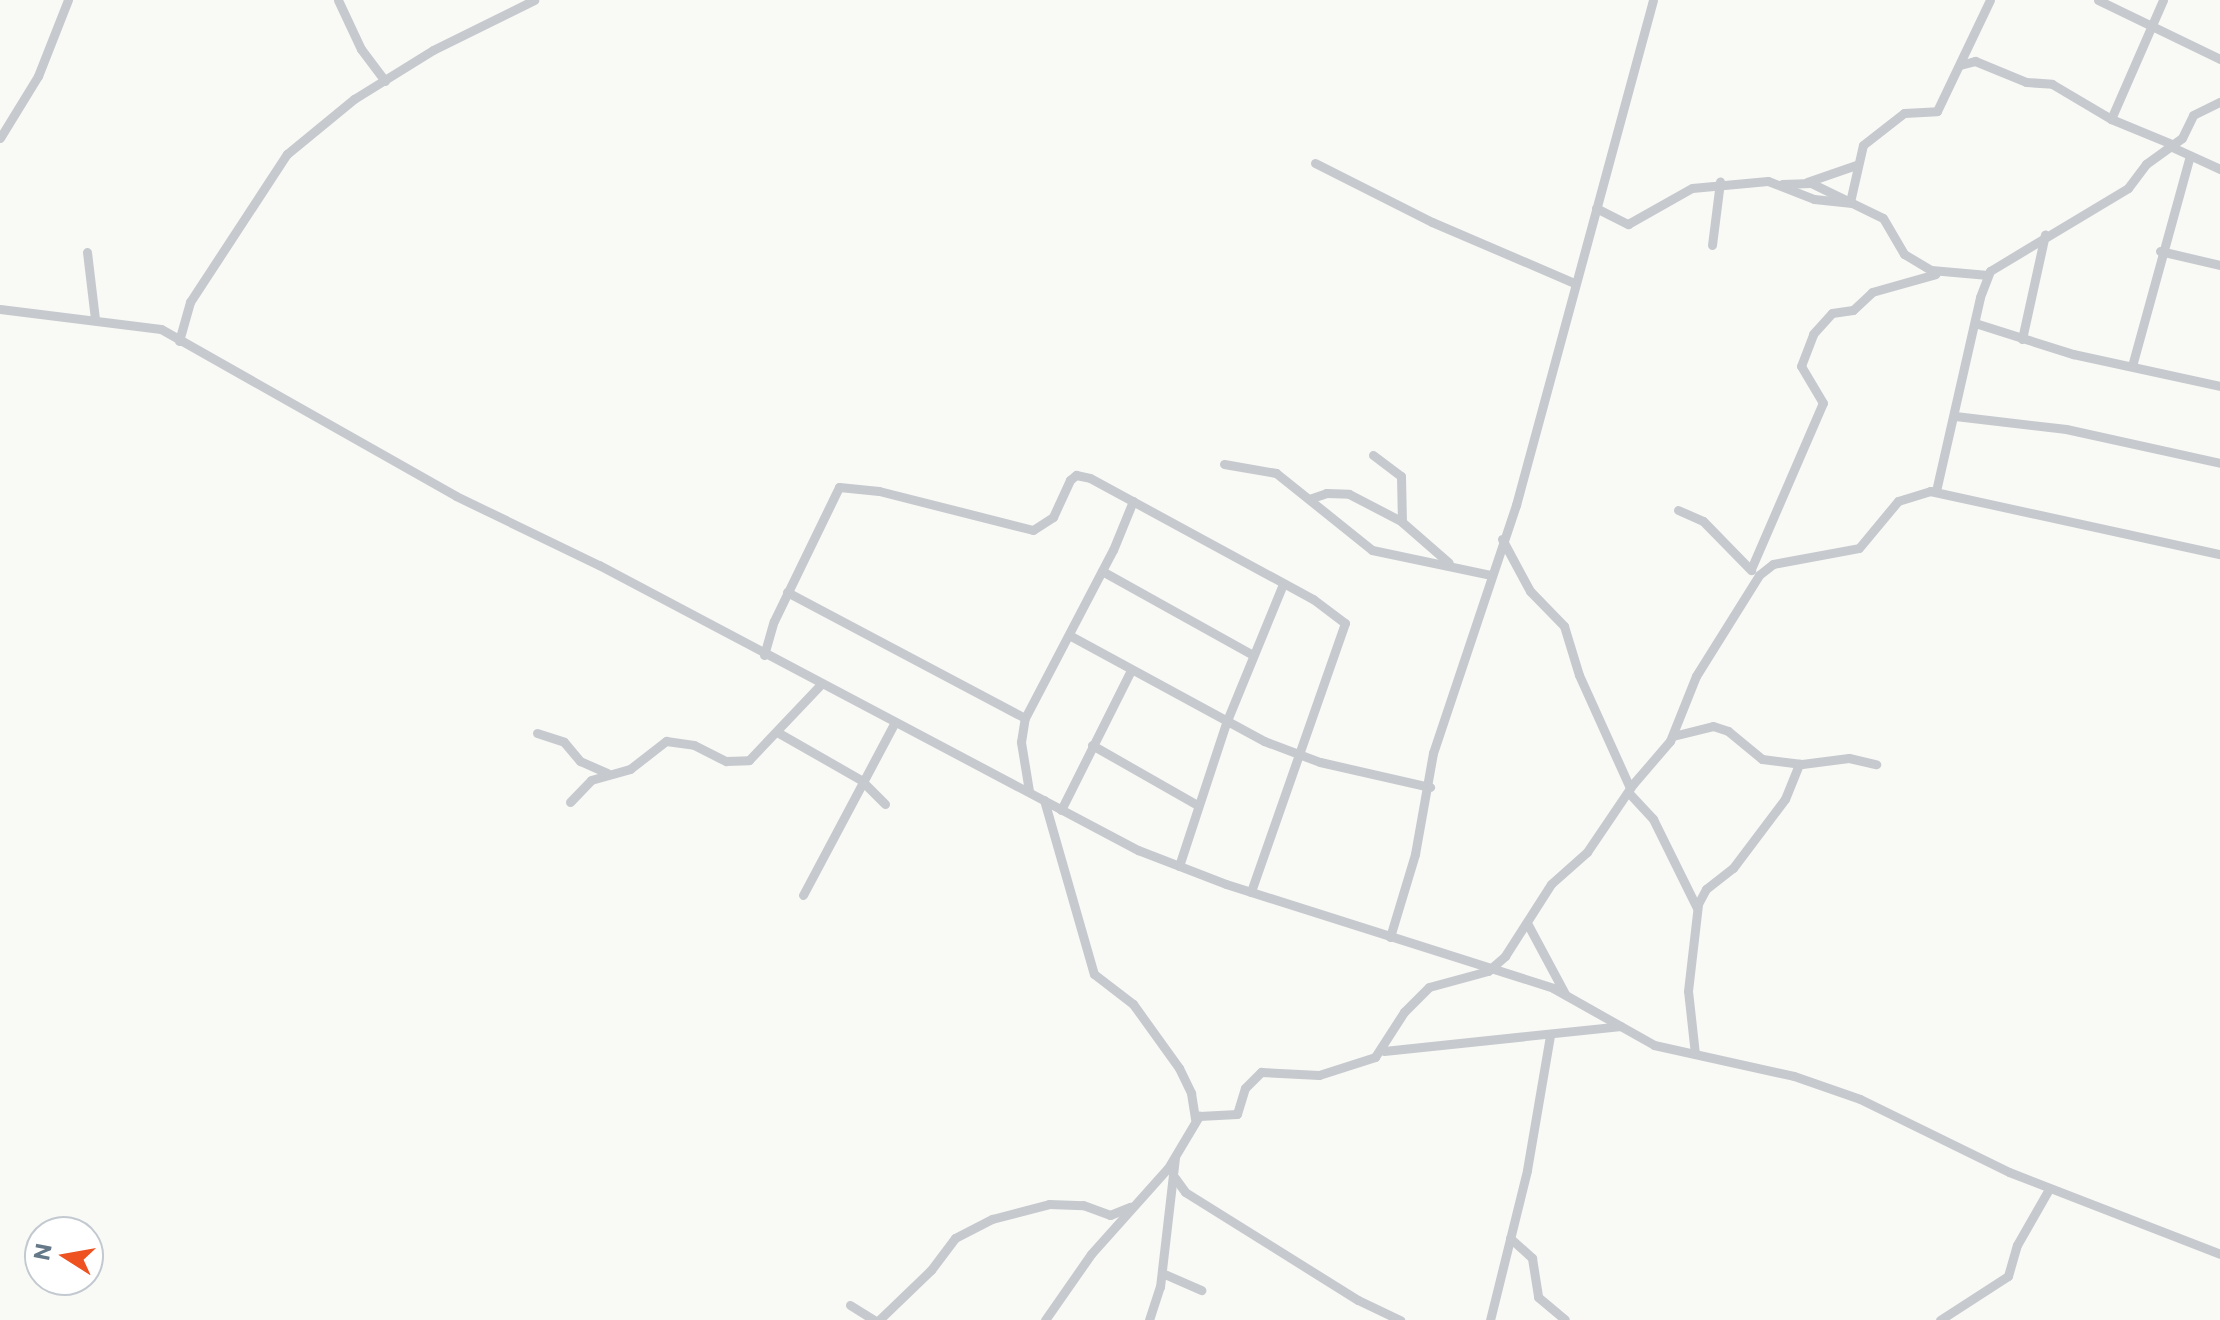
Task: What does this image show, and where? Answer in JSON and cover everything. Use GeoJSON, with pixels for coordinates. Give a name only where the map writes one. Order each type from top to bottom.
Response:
{"type":"FeatureCollection","features":[{"type":"Feature","properties":{"kind":"street"},"geometry":{"type":"LineString","coordinates":[[0,138],[38,76],[68,0]]}},
{"type":"Feature","properties":{"kind":"street"},"geometry":{"type":"LineString","coordinates":[[338,0],[361,49],[385,81]]}},
{"type":"Feature","properties":{"kind":"street"},"geometry":{"type":"LineString","coordinates":[[179,341],[190,302],[277,166],[354,99],[433,50],[534,0]]}},
{"type":"Feature","properties":{"kind":"street"},"geometry":{"type":"LineString","coordinates":[[1390,937],[1430,787],[1433,753],[1450,714],[1502,539],[1653,0]]}},
{"type":"Feature","properties":{"kind":"street"},"geometry":{"type":"LineString","coordinates":[[1849,202],[1863,145],[1904,113],[1937,111],[1990,0]]}},
{"type":"Feature","properties":{"kind":"street"},"geometry":{"type":"LineString","coordinates":[[2098,0],[2220,59]]}},
{"type":"Feature","properties":{"kind":"street"},"geometry":{"type":"LineString","coordinates":[[2111,119],[2163,0]]}},
{"type":"Feature","properties":{"kind":"street"},"geometry":{"type":"LineString","coordinates":[[1960,65],[1975,61],[2026,82],[2052,84],[2111,119],[2220,169]]}},
{"type":"Feature","properties":{"kind":"street"},"geometry":{"type":"LineString","coordinates":[[1936,491],[1988,275],[1997,263],[2128,188],[2146,164],[2173,146],[2193,115],[2220,102]]}},
{"type":"Feature","properties":{"kind":"street"},"geometry":{"type":"LineString","coordinates":[[2132,366],[2160,251],[2190,156]]}},
{"type":"Feature","properties":{"kind":"street"},"geometry":{"type":"LineString","coordinates":[[1315,163],[1432,222],[1574,283]]}},
{"type":"Feature","properties":{"kind":"street"},"geometry":{"type":"LineString","coordinates":[[1596,208],[1628,224],[1692,188],[1720,182],[1807,182],[1856,165]]}},
{"type":"Feature","properties":{"kind":"street"},"geometry":{"type":"LineString","coordinates":[[1712,245],[1720,182]]}},
{"type":"Feature","properties":{"kind":"street"},"geometry":{"type":"LineString","coordinates":[[1807,182],[1830,189],[1883,218],[1907,257],[1939,274]]}},
{"type":"Feature","properties":{"kind":"street"},"geometry":{"type":"LineString","coordinates":[[1782,184],[1814,199],[1849,202]]}},
{"type":"Feature","properties":{"kind":"street"},"geometry":{"type":"LineString","coordinates":[[2022,339],[2045,234]]}},
{"type":"Feature","properties":{"kind":"street"},"geometry":{"type":"LineString","coordinates":[[2160,251],[2220,265]]}},
{"type":"Feature","properties":{"kind":"street"},"geometry":{"type":"LineString","coordinates":[[87,252],[95,319]]}},
{"type":"Feature","properties":{"kind":"street"},"geometry":{"type":"LineString","coordinates":[[1384,1051],[1404,1012],[1429,987],[1488,971],[1505,956],[1551,884],[1595,842],[1629,790],[1673,736],[1696,676],[1754,573],[1823,403],[1801,366],[1813,334],[1832,313],[1853,310],[1872,292],[1939,274],[1988,275]]}},
{"type":"Feature","properties":{"kind":"street"},"geometry":{"type":"LineString","coordinates":[[0,309],[153,327],[456,496],[1029,791],[1097,832],[1251,892],[1565,994],[1654,1045],[1794,1076],[1860,1099],[2049,1189],[2220,1254]]}},
{"type":"Feature","properties":{"kind":"street"},"geometry":{"type":"LineString","coordinates":[[1975,323],[2022,339],[2220,386]]}},
{"type":"Feature","properties":{"kind":"street"},"geometry":{"type":"LineString","coordinates":[[1955,416],[2066,429],[2220,463]]}},
{"type":"Feature","properties":{"kind":"street"},"geometry":{"type":"LineString","coordinates":[[1373,455],[1401,476],[1402,522]]}},
{"type":"Feature","properties":{"kind":"street"},"geometry":{"type":"LineString","coordinates":[[1224,464],[1276,473],[1372,550],[1491,575]]}},
{"type":"Feature","properties":{"kind":"street"},"geometry":{"type":"LineString","coordinates":[[764,655],[787,592],[839,487],[879,491],[1026,530],[1045,526],[1076,475],[1133,501],[1334,612],[1345,628],[1251,892]]}},
{"type":"Feature","properties":{"kind":"street"},"geometry":{"type":"LineString","coordinates":[[1754,573],[1773,564],[1863,546],[1898,501],[1936,491],[2220,554]]}},
{"type":"Feature","properties":{"kind":"street"},"geometry":{"type":"LineString","coordinates":[[1309,499],[1326,493],[1356,496],[1402,522],[1452,565]]}},
{"type":"Feature","properties":{"kind":"street"},"geometry":{"type":"LineString","coordinates":[[1029,791],[1021,742],[1025,718],[1102,571],[1133,501]]}},
{"type":"Feature","properties":{"kind":"street"},"geometry":{"type":"LineString","coordinates":[[1678,510],[1703,521],[1754,573]]}},
{"type":"Feature","properties":{"kind":"street"},"geometry":{"type":"LineString","coordinates":[[1502,539],[1530,591],[1564,626],[1579,675],[1629,790],[1653,819],[1697,908]]}},
{"type":"Feature","properties":{"kind":"street"},"geometry":{"type":"LineString","coordinates":[[1102,571],[1253,655]]}},
{"type":"Feature","properties":{"kind":"street"},"geometry":{"type":"LineString","coordinates":[[1179,866],[1226,723],[1283,584]]}},
{"type":"Feature","properties":{"kind":"street"},"geometry":{"type":"LineString","coordinates":[[787,592],[1025,718]]}},
{"type":"Feature","properties":{"kind":"street"},"geometry":{"type":"LineString","coordinates":[[1069,635],[1226,723],[1298,753],[1430,787]]}},
{"type":"Feature","properties":{"kind":"street"},"geometry":{"type":"LineString","coordinates":[[1061,810],[1131,670]]}},
{"type":"Feature","properties":{"kind":"street"},"geometry":{"type":"LineString","coordinates":[[570,802],[584,785],[607,773],[639,764],[666,741],[694,745],[726,761],[749,760],[821,684]]}},
{"type":"Feature","properties":{"kind":"street"},"geometry":{"type":"LineString","coordinates":[[803,895],[861,780],[895,722]]}},
{"type":"Feature","properties":{"kind":"street"},"geometry":{"type":"LineString","coordinates":[[1673,736],[1696,726],[1721,727],[1756,757],[1799,764],[1849,758],[1876,764]]}},
{"type":"Feature","properties":{"kind":"street"},"geometry":{"type":"LineString","coordinates":[[777,732],[861,780],[885,804]]}},
{"type":"Feature","properties":{"kind":"street"},"geometry":{"type":"LineString","coordinates":[[537,733],[564,742],[584,764],[607,773]]}},
{"type":"Feature","properties":{"kind":"street"},"geometry":{"type":"LineString","coordinates":[[1092,745],[1197,805]]}},
{"type":"Feature","properties":{"kind":"street"},"geometry":{"type":"LineString","coordinates":[[1695,1054],[1688,991],[1697,908],[1706,889],[1733,868],[1785,799],[1799,764]]}},
{"type":"Feature","properties":{"kind":"street"},"geometry":{"type":"LineString","coordinates":[[1044,800],[1094,974],[1133,1004],[1179,1068],[1191,1093],[1195,1119]]}},
{"type":"Feature","properties":{"kind":"street"},"geometry":{"type":"LineString","coordinates":[[1527,923],[1565,994]]}},
{"type":"Feature","properties":{"kind":"street"},"geometry":{"type":"LineString","coordinates":[[1045,1320],[1091,1254],[1175,1156],[1195,1119],[1207,1113],[1237,1114],[1245,1088],[1261,1072],[1332,1074],[1384,1051],[1621,1026]]}},
{"type":"Feature","properties":{"kind":"street"},"geometry":{"type":"LineString","coordinates":[[1490,1320],[1510,1238],[1550,1035]]}},
{"type":"Feature","properties":{"kind":"street"},"geometry":{"type":"LineString","coordinates":[[1149,1320],[1162,1273],[1175,1178],[1175,1156]]}},
{"type":"Feature","properties":{"kind":"street"},"geometry":{"type":"LineString","coordinates":[[1175,1178],[1185,1192],[1358,1300],[1400,1320]]}},
{"type":"Feature","properties":{"kind":"street"},"geometry":{"type":"LineString","coordinates":[[1940,1320],[2008,1276],[2017,1245],[2049,1189]]}},
{"type":"Feature","properties":{"kind":"street"},"geometry":{"type":"LineString","coordinates":[[850,1305],[877,1320],[931,1270],[955,1238],[992,1219],[1069,1203],[1117,1214],[1137,1203]]}},
{"type":"Feature","properties":{"kind":"street"},"geometry":{"type":"LineString","coordinates":[[1510,1238],[1532,1258],[1538,1297],[1565,1320]]}},
{"type":"Feature","properties":{"kind":"street"},"geometry":{"type":"LineString","coordinates":[[1162,1273],[1201,1290]]}}]}
